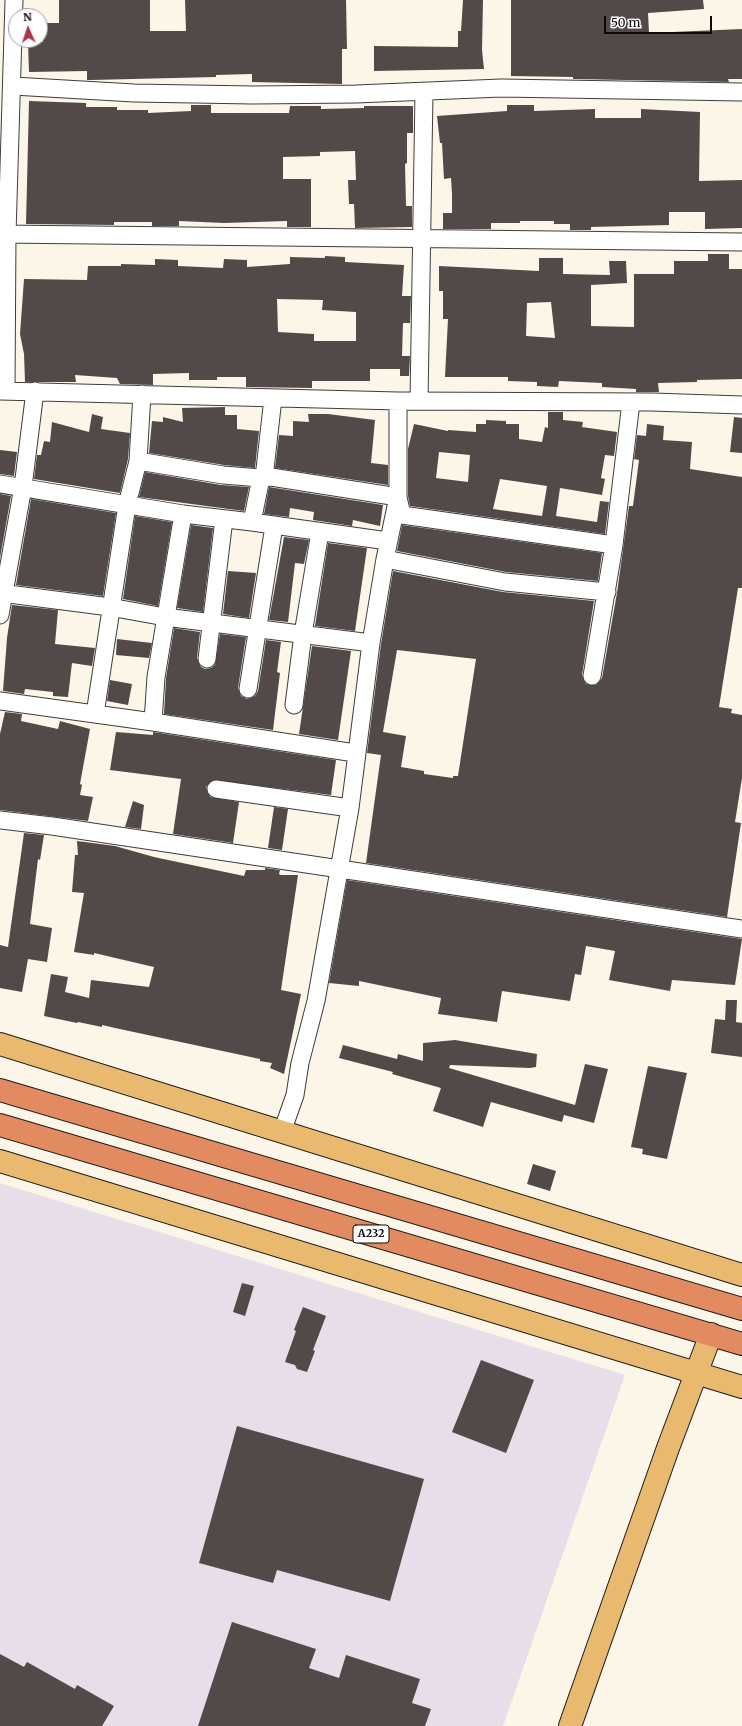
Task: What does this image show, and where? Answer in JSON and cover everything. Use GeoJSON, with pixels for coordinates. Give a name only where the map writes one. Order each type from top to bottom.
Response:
{"type":"FeatureCollection","features":[{"type":"Feature","properties":{"kind":"highway"},"geometry":{"type":"LineString","coordinates":[[0,1090],[742,1309]]}},
{"type":"Feature","properties":{"kind":"highway","name":"A232"},"geometry":{"type":"LineString","coordinates":[[0,1125],[742,1344]]}},
{"type":"Feature","properties":{"kind":"main road"},"geometry":{"type":"LineString","coordinates":[[0,1044],[742,1276]]}},
{"type":"Feature","properties":{"kind":"main road"},"geometry":{"type":"LineString","coordinates":[[0,1162],[697,1372],[742,1387]]}},
{"type":"Feature","properties":{"kind":"main road"},"geometry":{"type":"LineString","coordinates":[[570,1726],[668,1448],[711,1334]]}},
{"type":"Feature","properties":{"kind":"street"},"geometry":{"type":"LineString","coordinates":[[0,11],[13,0]]}},
{"type":"Feature","properties":{"kind":"street"},"geometry":{"type":"LineString","coordinates":[[13,0],[13,86],[3,234],[3,391],[398,401],[631,402],[742,405]]}},
{"type":"Feature","properties":{"kind":"street"},"geometry":{"type":"LineString","coordinates":[[13,86],[134,93],[253,95],[424,92],[501,88],[742,92]]}},
{"type":"Feature","properties":{"kind":"street"},"geometry":{"type":"LineString","coordinates":[[419,400],[424,92]]}},
{"type":"Feature","properties":{"kind":"street"},"geometry":{"type":"LineString","coordinates":[[3,234],[742,242]]}},
{"type":"Feature","properties":{"kind":"street"},"geometry":{"type":"LineString","coordinates":[[0,615],[1,594],[23,487],[35,391]]}},
{"type":"Feature","properties":{"kind":"street"},"geometry":{"type":"LineString","coordinates":[[95,714],[110,607],[127,505],[138,461],[142,394]]}},
{"type":"Feature","properties":{"kind":"street"},"geometry":{"type":"LineString","coordinates":[[252,522],[262,478],[273,398]]}},
{"type":"Feature","properties":{"kind":"street"},"geometry":{"type":"LineString","coordinates":[[398,401],[398,497],[402,515],[614,545]]}},
{"type":"Feature","properties":{"kind":"street"},"geometry":{"type":"LineString","coordinates":[[592,676],[614,545],[631,402]]}},
{"type":"Feature","properties":{"kind":"street"},"geometry":{"type":"LineString","coordinates":[[138,461],[223,475],[262,478],[271,477],[398,497]]}},
{"type":"Feature","properties":{"kind":"street"},"geometry":{"type":"LineString","coordinates":[[0,484],[183,514],[388,541]]}},
{"type":"Feature","properties":{"kind":"street"},"geometry":{"type":"LineString","coordinates":[[282,1132],[295,1095],[300,1063],[316,1001],[350,808],[371,643],[388,541],[398,497]]}},
{"type":"Feature","properties":{"kind":"street"},"geometry":{"type":"LineString","coordinates":[[153,722],[156,677],[183,514]]}},
{"type":"Feature","properties":{"kind":"street"},"geometry":{"type":"LineString","coordinates":[[207,659],[224,519]]}},
{"type":"Feature","properties":{"kind":"street"},"geometry":{"type":"LineString","coordinates":[[248,689],[274,526]]}},
{"type":"Feature","properties":{"kind":"street"},"geometry":{"type":"LineString","coordinates":[[294,705],[303,634],[320,532]]}},
{"type":"Feature","properties":{"kind":"street"},"geometry":{"type":"LineString","coordinates":[[385,559],[505,582],[607,592]]}},
{"type":"Feature","properties":{"kind":"street"},"geometry":{"type":"LineString","coordinates":[[1,594],[110,607],[165,618],[371,643]]}},
{"type":"Feature","properties":{"kind":"street"},"geometry":{"type":"LineString","coordinates":[[0,701],[153,722],[356,753]]}},
{"type":"Feature","properties":{"kind":"street"},"geometry":{"type":"LineString","coordinates":[[216,789],[350,808]]}},
{"type":"Feature","properties":{"kind":"street"},"geometry":{"type":"LineString","coordinates":[[0,820],[742,929]]}},
{"type":"Feature","properties":{"kind":"shaded area"},"geometry":{"type":"Polygon","coordinates":[[[0,1183],[625,1375],[503,1726],[0,1726],[0,1183]]]}},
{"type":"Feature","properties":{"kind":"building"},"geometry":{"type":"Polygon","coordinates":[[[59,0],[150,0],[150,31],[186,31],[185,0],[346,0],[347,49],[342,49],[342,84],[252,82],[252,74],[216,75],[216,77],[87,80],[87,71],[29,72],[28,48],[48,48],[48,23],[59,23],[59,0]]]}},
{"type":"Feature","properties":{"kind":"building"},"geometry":{"type":"Polygon","coordinates":[[[463,0],[483,0],[482,50],[484,69],[374,71],[374,46],[458,47],[458,31],[461,31],[463,0]]]}},
{"type":"Feature","properties":{"kind":"building"},"geometry":{"type":"Polygon","coordinates":[[[511,0],[703,0],[704,9],[648,13],[649,33],[742,29],[742,79],[728,79],[729,82],[573,79],[573,77],[511,76],[511,0]]]}},
{"type":"Feature","properties":{"kind":"building"},"geometry":{"type":"Polygon","coordinates":[[[29,101],[86,103],[86,107],[117,107],[117,110],[148,110],[148,113],[191,111],[191,105],[211,105],[211,113],[289,113],[290,106],[321,106],[321,109],[364,108],[364,106],[413,106],[413,133],[407,133],[407,163],[405,164],[406,206],[412,206],[412,227],[355,228],[354,204],[349,204],[348,180],[356,180],[355,151],[320,152],[320,156],[283,157],[283,179],[311,179],[311,227],[287,227],[287,221],[224,223],[179,221],[179,226],[152,226],[152,222],[114,222],[114,225],[26,224],[29,101]]]}},
{"type":"Feature","properties":{"kind":"building"},"geometry":{"type":"Polygon","coordinates":[[[507,105],[534,105],[534,111],[595,109],[595,118],[641,118],[641,109],[700,112],[699,181],[742,180],[742,228],[705,229],[705,212],[669,212],[669,225],[591,227],[591,230],[570,230],[570,224],[554,224],[554,221],[520,221],[520,223],[491,223],[491,229],[443,229],[443,213],[452,213],[452,194],[451,178],[444,179],[442,143],[440,143],[437,116],[507,111],[507,105]]]}},
{"type":"Feature","properties":{"kind":"building"},"geometry":{"type":"Polygon","coordinates":[[[708,254],[729,254],[729,269],[742,269],[742,379],[658,383],[659,392],[636,392],[636,389],[602,387],[602,383],[559,381],[558,387],[537,386],[537,382],[508,381],[508,377],[445,377],[448,319],[443,319],[443,291],[439,291],[439,266],[539,271],[539,258],[563,258],[563,274],[610,275],[609,261],[626,261],[627,283],[591,285],[591,326],[634,327],[634,274],[674,274],[674,261],[708,261],[708,254]],[[551,302],[527,303],[526,336],[555,338],[551,302]]]}},
{"type":"Feature","properties":{"kind":"building"},"geometry":{"type":"Polygon","coordinates":[[[325,256],[345,257],[345,262],[404,265],[402,296],[411,296],[410,323],[403,323],[402,356],[410,356],[409,376],[400,376],[400,369],[370,369],[370,381],[312,381],[312,388],[246,387],[246,377],[217,377],[217,380],[189,380],[189,373],[153,374],[153,385],[120,384],[117,378],[75,375],[76,382],[25,382],[24,354],[20,334],[24,279],[87,280],[88,266],[121,266],[121,264],[155,265],[155,259],[178,260],[178,266],[223,268],[224,259],[247,260],[247,267],[290,264],[290,257],[325,258],[325,256]],[[277,299],[278,332],[314,334],[314,341],[356,341],[356,312],[322,310],[323,300],[277,299]]]}},
{"type":"Feature","properties":{"kind":"building"},"geometry":{"type":"Polygon","coordinates":[[[225,407],[225,415],[237,415],[237,429],[259,431],[255,468],[224,465],[149,453],[152,421],[163,422],[163,417],[183,422],[182,408],[225,407]]]}},
{"type":"Feature","properties":{"kind":"building"},"geometry":{"type":"Polygon","coordinates":[[[548,412],[563,412],[563,420],[583,422],[582,427],[617,432],[614,456],[605,455],[601,478],[605,479],[602,495],[560,488],[556,516],[597,522],[600,501],[609,502],[605,534],[410,506],[408,496],[408,449],[414,424],[448,431],[476,432],[476,424],[486,424],[486,420],[506,421],[506,424],[519,424],[519,439],[542,442],[545,427],[548,428],[548,412]],[[439,452],[436,478],[468,482],[470,455],[439,452]],[[500,479],[493,509],[542,516],[547,486],[500,479]]]}},
{"type":"Feature","properties":{"kind":"building"},"geometry":{"type":"Polygon","coordinates":[[[92,414],[103,417],[101,429],[130,433],[128,459],[120,493],[34,479],[37,455],[41,455],[44,441],[50,442],[52,422],[89,432],[92,414]]]}},
{"type":"Feature","properties":{"kind":"building"},"geometry":{"type":"Polygon","coordinates":[[[308,414],[328,414],[375,420],[371,463],[388,465],[388,485],[275,468],[279,435],[293,436],[293,421],[309,422],[308,414]]]}},
{"type":"Feature","properties":{"kind":"building"},"geometry":{"type":"Polygon","coordinates":[[[734,417],[742,418],[742,453],[730,452],[734,417]]]}},
{"type":"Feature","properties":{"kind":"building"},"geometry":{"type":"Polygon","coordinates":[[[647,424],[664,426],[663,440],[692,442],[690,469],[742,477],[742,588],[738,588],[719,707],[732,709],[731,713],[742,715],[742,778],[735,822],[741,823],[727,917],[366,863],[381,755],[367,753],[381,644],[393,571],[503,592],[594,601],[582,675],[586,684],[596,685],[602,678],[617,593],[629,506],[633,506],[639,460],[634,459],[637,435],[646,436],[647,424]],[[397,650],[383,732],[406,736],[401,767],[424,771],[424,774],[453,778],[453,776],[458,776],[476,659],[397,650]]]}},
{"type":"Feature","properties":{"kind":"building"},"geometry":{"type":"Polygon","coordinates":[[[0,450],[17,452],[14,476],[0,474],[0,450]]]}},
{"type":"Feature","properties":{"kind":"building"},"geometry":{"type":"Polygon","coordinates":[[[145,472],[221,485],[249,487],[244,511],[139,497],[145,472]]]}},
{"type":"Feature","properties":{"kind":"building"},"geometry":{"type":"Polygon","coordinates":[[[269,487],[383,505],[380,526],[353,520],[352,526],[313,520],[314,512],[290,508],[289,517],[264,514],[269,487]]]}},
{"type":"Feature","properties":{"kind":"building"},"geometry":{"type":"Polygon","coordinates":[[[0,494],[11,496],[0,558],[0,494]]]}},
{"type":"Feature","properties":{"kind":"building"},"geometry":{"type":"Polygon","coordinates":[[[31,499],[116,513],[103,596],[16,585],[31,499]]]}},
{"type":"Feature","properties":{"kind":"building"},"geometry":{"type":"Polygon","coordinates":[[[135,516],[172,522],[158,606],[123,599],[135,516]]]}},
{"type":"Feature","properties":{"kind":"building"},"geometry":{"type":"Polygon","coordinates":[[[191,525],[213,528],[203,612],[177,608],[191,525]]]}},
{"type":"Feature","properties":{"kind":"building"},"geometry":{"type":"Polygon","coordinates":[[[402,525],[602,553],[598,581],[506,572],[397,551],[402,525]]]}},
{"type":"Feature","properties":{"kind":"building"},"geometry":{"type":"Polygon","coordinates":[[[284,537],[309,540],[304,564],[295,563],[288,622],[269,620],[284,537]]]}},
{"type":"Feature","properties":{"kind":"building"},"geometry":{"type":"Polygon","coordinates":[[[328,543],[367,548],[355,631],[315,626],[328,543]]]}},
{"type":"Feature","properties":{"kind":"building"},"geometry":{"type":"Polygon","coordinates":[[[228,571],[256,573],[249,618],[223,614],[228,571]]]}},
{"type":"Feature","properties":{"kind":"building"},"geometry":{"type":"Polygon","coordinates":[[[12,605],[58,610],[55,644],[95,648],[92,666],[72,663],[68,697],[53,696],[53,692],[25,689],[24,694],[3,691],[7,638],[12,605]]]}},
{"type":"Feature","properties":{"kind":"building"},"geometry":{"type":"Polygon","coordinates":[[[174,628],[200,632],[197,658],[201,667],[205,669],[211,668],[215,665],[220,634],[246,637],[238,688],[241,696],[247,699],[255,696],[258,691],[266,640],[281,642],[277,672],[280,673],[273,730],[164,714],[166,678],[174,628]]]}},
{"type":"Feature","properties":{"kind":"building"},"geometry":{"type":"Polygon","coordinates":[[[117,639],[152,643],[149,658],[116,655],[117,639]]]}},
{"type":"Feature","properties":{"kind":"building"},"geometry":{"type":"Polygon","coordinates":[[[312,646],[351,651],[338,740],[299,734],[312,646]]]}},
{"type":"Feature","properties":{"kind":"building"},"geometry":{"type":"Polygon","coordinates":[[[110,680],[132,684],[128,705],[107,701],[110,680]]]}},
{"type":"Feature","properties":{"kind":"building"},"geometry":{"type":"Polygon","coordinates":[[[5,712],[22,714],[21,721],[58,729],[60,721],[90,729],[80,784],[82,785],[80,795],[93,797],[88,821],[0,810],[0,734],[5,712]]]}},
{"type":"Feature","properties":{"kind":"building"},"geometry":{"type":"Polygon","coordinates":[[[116,732],[153,735],[153,732],[336,760],[331,795],[213,780],[206,787],[210,797],[239,802],[233,843],[173,834],[181,779],[110,770],[116,732]]]}},
{"type":"Feature","properties":{"kind":"building"},"geometry":{"type":"Polygon","coordinates":[[[133,801],[144,805],[141,829],[125,827],[133,801]]]}},
{"type":"Feature","properties":{"kind":"building"},"geometry":{"type":"Polygon","coordinates":[[[274,807],[288,809],[282,850],[268,848],[274,807]]]}},
{"type":"Feature","properties":{"kind":"building"},"geometry":{"type":"Polygon","coordinates":[[[24,833],[44,835],[40,860],[38,859],[30,924],[52,928],[47,962],[28,959],[22,992],[0,988],[0,945],[8,947],[24,833]]]}},
{"type":"Feature","properties":{"kind":"building"},"geometry":{"type":"Polygon","coordinates":[[[77,841],[115,846],[154,857],[244,876],[246,870],[265,870],[265,868],[280,870],[279,874],[281,875],[298,875],[281,990],[301,994],[284,1074],[270,1068],[272,1063],[260,1061],[260,1059],[102,1025],[102,1027],[44,1016],[51,974],[68,977],[65,992],[89,998],[91,980],[149,987],[154,967],[94,953],[94,955],[74,952],[84,893],[72,892],[75,855],[78,855],[77,841]]]}},
{"type":"Feature","properties":{"kind":"building"},"geometry":{"type":"Polygon","coordinates":[[[347,880],[742,939],[735,985],[672,980],[670,991],[609,980],[615,951],[586,946],[581,975],[575,974],[570,1001],[502,991],[497,1022],[438,1014],[441,998],[359,981],[359,986],[329,983],[347,880]]]}},
{"type":"Feature","properties":{"kind":"building"},"geometry":{"type":"Polygon","coordinates":[[[726,1000],[737,1000],[736,1022],[742,1023],[742,1057],[711,1053],[715,1019],[725,1020],[726,1000]]]}},
{"type":"Feature","properties":{"kind":"building"},"geometry":{"type":"Polygon","coordinates":[[[455,1040],[537,1054],[536,1067],[450,1065],[449,1068],[575,1105],[585,1064],[608,1069],[594,1123],[564,1115],[562,1122],[491,1102],[483,1127],[433,1111],[441,1088],[392,1074],[393,1072],[339,1058],[343,1045],[397,1059],[398,1054],[423,1061],[423,1043],[455,1040]]]}},
{"type":"Feature","properties":{"kind":"building"},"geometry":{"type":"Polygon","coordinates":[[[648,1066],[687,1073],[667,1159],[642,1154],[643,1149],[631,1147],[648,1066]]]}},
{"type":"Feature","properties":{"kind":"building"},"geometry":{"type":"Polygon","coordinates":[[[533,1164],[556,1171],[550,1191],[527,1184],[533,1164]]]}},
{"type":"Feature","properties":{"kind":"building"},"geometry":{"type":"Polygon","coordinates":[[[242,1283],[254,1286],[245,1316],[233,1312],[242,1283]]]}},
{"type":"Feature","properties":{"kind":"building"},"geometry":{"type":"Polygon","coordinates":[[[303,1307],[326,1316],[313,1350],[315,1351],[307,1372],[297,1369],[295,1365],[285,1362],[296,1331],[294,1330],[303,1307]]]}},
{"type":"Feature","properties":{"kind":"building"},"geometry":{"type":"Polygon","coordinates":[[[481,1360],[534,1380],[506,1453],[452,1432],[481,1360]]]}},
{"type":"Feature","properties":{"kind":"building"},"geometry":{"type":"Polygon","coordinates":[[[237,1426],[424,1479],[390,1601],[277,1570],[273,1583],[199,1563],[237,1426]]]}},
{"type":"Feature","properties":{"kind":"building"},"geometry":{"type":"Polygon","coordinates":[[[232,1622],[316,1649],[309,1668],[339,1678],[346,1655],[420,1679],[412,1703],[431,1709],[425,1726],[198,1726],[232,1622]]]}},
{"type":"Feature","properties":{"kind":"building"},"geometry":{"type":"Polygon","coordinates":[[[0,1654],[24,1667],[27,1662],[75,1689],[77,1685],[114,1706],[102,1726],[0,1726],[0,1654]]]}}]}
